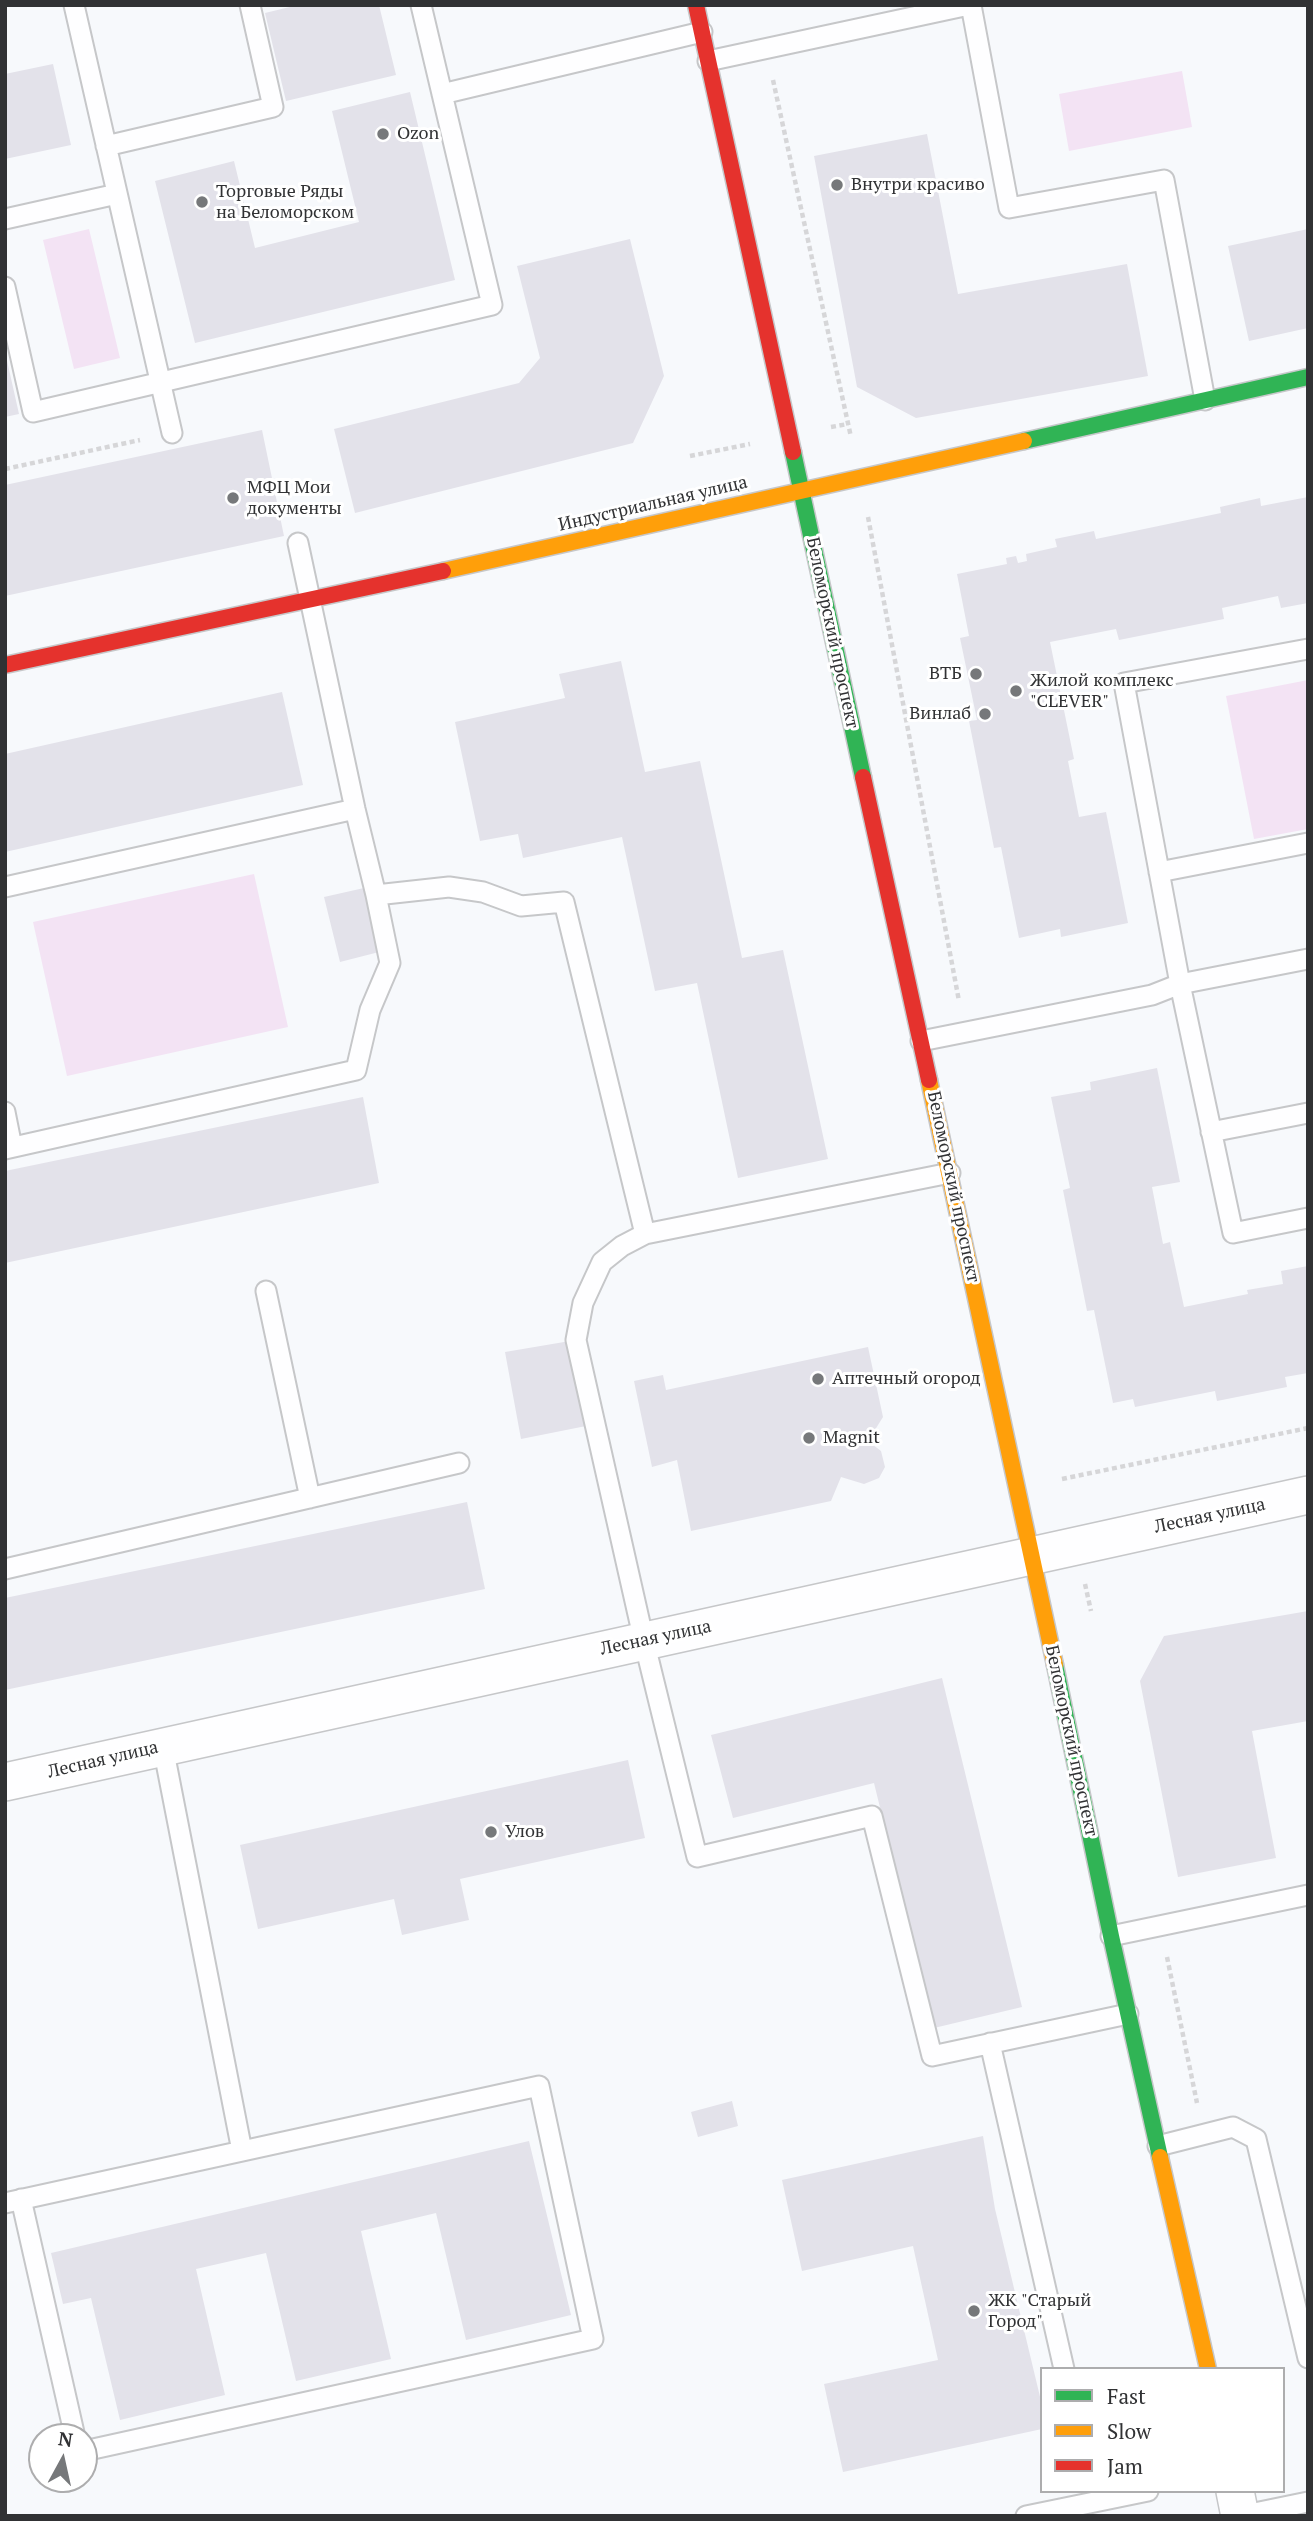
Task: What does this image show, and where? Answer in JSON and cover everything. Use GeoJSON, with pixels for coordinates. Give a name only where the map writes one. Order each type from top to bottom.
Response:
{"type":"FeatureCollection","features":[{"type":"Feature","properties":{"kind":"street","name":"Беломорский проспект"},"geometry":{"type":"LineString","coordinates":[[696,5],[950,1173],[1111,1936],[1208,2367]]}},
{"type":"Feature","properties":{"kind":"street","name":"Индустриальная улица"},"geometry":{"type":"LineString","coordinates":[[5,665],[310,601],[1308,377]]}},
{"type":"Feature","properties":{"kind":"street","name":"Лесная улица"},"geometry":{"type":"LineString","coordinates":[[5,1782],[1308,1495]]}},
{"type":"Feature","properties":{"kind":"street"},"geometry":{"type":"LineString","coordinates":[[1235,2493],[1240,2516]]}},
{"type":"Feature","properties":{"kind":"lane"},"geometry":{"type":"LineString","coordinates":[[74,5],[172,433]]}},
{"type":"Feature","properties":{"kind":"lane"},"geometry":{"type":"LineString","coordinates":[[106,146],[273,107],[250,5]]}},
{"type":"Feature","properties":{"kind":"lane"},"geometry":{"type":"LineString","coordinates":[[5,287],[33,412],[492,306],[421,5]]}},
{"type":"Feature","properties":{"kind":"lane"},"geometry":{"type":"LineString","coordinates":[[708,61],[970,5],[1009,208],[1164,180],[1205,400]]}},
{"type":"Feature","properties":{"kind":"lane"},"geometry":{"type":"LineString","coordinates":[[442,94],[702,32]]}},
{"type":"Feature","properties":{"kind":"lane"},"geometry":{"type":"LineString","coordinates":[[5,219],[117,194]]}},
{"type":"Feature","properties":{"kind":"lane"},"geometry":{"type":"LineString","coordinates":[[5,1112],[9,1148],[356,1070],[370,1010],[390,963],[298,542]]}},
{"type":"Feature","properties":{"kind":"lane"},"geometry":{"type":"LineString","coordinates":[[1308,649],[1124,683],[1180,984],[1233,1233],[1308,1219]]}},
{"type":"Feature","properties":{"kind":"lane"},"geometry":{"type":"LineString","coordinates":[[5,887],[355,809]]}},
{"type":"Feature","properties":{"kind":"lane"},"geometry":{"type":"LineString","coordinates":[[1159,872],[1308,843]]}},
{"type":"Feature","properties":{"kind":"lane"},"geometry":{"type":"LineString","coordinates":[[376,895],[450,887],[483,892],[521,906],[564,902],[645,1234]]}},
{"type":"Feature","properties":{"kind":"lane"},"geometry":{"type":"LineString","coordinates":[[921,1041],[1152,995],[1180,984],[1308,959]]}},
{"type":"Feature","properties":{"kind":"lane"},"geometry":{"type":"LineString","coordinates":[[1211,1132],[1308,1113]]}},
{"type":"Feature","properties":{"kind":"lane"},"geometry":{"type":"LineString","coordinates":[[950,1173],[645,1234],[622,1246],[602,1262],[583,1303],[576,1340],[644,1641],[697,1857],[872,1816],[932,2056],[1128,2014]]}},
{"type":"Feature","properties":{"kind":"lane"},"geometry":{"type":"LineString","coordinates":[[266,1291],[310,1498]]}},
{"type":"Feature","properties":{"kind":"lane"},"geometry":{"type":"LineString","coordinates":[[5,1569],[459,1463]]}},
{"type":"Feature","properties":{"kind":"lane"},"geometry":{"type":"LineString","coordinates":[[163,1747],[242,2151]]}},
{"type":"Feature","properties":{"kind":"lane"},"geometry":{"type":"LineString","coordinates":[[1111,1936],[1308,1895]]}},
{"type":"Feature","properties":{"kind":"lane"},"geometry":{"type":"LineString","coordinates":[[990,2043],[1064,2367]]}},
{"type":"Feature","properties":{"kind":"lane"},"geometry":{"type":"LineString","coordinates":[[71,2423],[13,2201],[539,2086],[593,2339],[98,2448]]}},
{"type":"Feature","properties":{"kind":"lane"},"geometry":{"type":"LineString","coordinates":[[1158,2146],[1233,2127],[1256,2139],[1308,2358]]}},
{"type":"Feature","properties":{"kind":"lane"},"geometry":{"type":"LineString","coordinates":[[1026,2516],[1137,2493]]}},
{"type":"Feature","properties":{"kind":"lane"},"geometry":{"type":"LineString","coordinates":[[1240,2516],[1308,2502]]}},
{"type":"Feature","properties":{"kind":"path"},"geometry":{"type":"LineString","coordinates":[[766,48],[860,479],[965,1033]]}},
{"type":"Feature","properties":{"kind":"path"},"geometry":{"type":"LineString","coordinates":[[5,469],[172,433]]}},
{"type":"Feature","properties":{"kind":"path"},"geometry":{"type":"LineString","coordinates":[[690,456],[745,445]]}},
{"type":"Feature","properties":{"kind":"path"},"geometry":{"type":"LineString","coordinates":[[1059,1466],[1062,1479],[1308,1428]]}},
{"type":"Feature","properties":{"kind":"path"},"geometry":{"type":"LineString","coordinates":[[1161,1926],[1204,2135]]}},
{"type":"Feature","properties":{"kind":"shaded area"},"geometry":{"type":"Polygon","coordinates":[[[1182,71],[1192,127],[1069,151],[1059,94],[1182,71]]]}},
{"type":"Feature","properties":{"kind":"shaded area"},"geometry":{"type":"Polygon","coordinates":[[[89,229],[120,358],[74,369],[43,240],[89,229]]]}},
{"type":"Feature","properties":{"kind":"shaded area"},"geometry":{"type":"Polygon","coordinates":[[[1308,680],[1308,829],[1254,839],[1226,696],[1308,680]]]}},
{"type":"Feature","properties":{"kind":"shaded area"},"geometry":{"type":"Polygon","coordinates":[[[254,874],[288,1027],[67,1076],[33,922],[254,874]]]}},
{"type":"Feature","properties":{"kind":"building"},"geometry":{"type":"Polygon","coordinates":[[[298,5],[379,5],[396,75],[286,101],[265,13],[298,5]]]}},
{"type":"Feature","properties":{"kind":"building"},"geometry":{"type":"Polygon","coordinates":[[[53,64],[71,145],[5,159],[5,74],[53,64]]]}},
{"type":"Feature","properties":{"kind":"building","name":"Торговые Ряды на Беломорском"},"geometry":{"type":"Polygon","coordinates":[[[410,92],[455,280],[195,343],[155,181],[234,161],[255,248],[359,222],[332,111],[410,92]]]}},
{"type":"Feature","properties":{"kind":"building"},"geometry":{"type":"Polygon","coordinates":[[[927,134],[958,294],[1127,264],[1148,376],[916,418],[857,387],[814,156],[927,134]]]}},
{"type":"Feature","properties":{"kind":"building"},"geometry":{"type":"Polygon","coordinates":[[[1308,229],[1308,328],[1249,341],[1228,246],[1308,229]]]}},
{"type":"Feature","properties":{"kind":"building"},"geometry":{"type":"Polygon","coordinates":[[[630,239],[664,376],[633,443],[355,513],[334,429],[519,383],[540,358],[517,266],[630,239]]]}},
{"type":"Feature","properties":{"kind":"building"},"geometry":{"type":"Polygon","coordinates":[[[5,357],[19,414],[5,417],[5,357]]]}},
{"type":"Feature","properties":{"kind":"building"},"geometry":{"type":"Polygon","coordinates":[[[262,430],[284,536],[5,596],[5,485],[262,430]]]}},
{"type":"Feature","properties":{"kind":"building","name":"Жилой комплекс \"СLEVER\""},"geometry":{"type":"Polygon","coordinates":[[[1308,497],[1308,603],[1281,608],[1278,596],[1222,608],[1224,619],[1119,640],[1116,629],[1050,642],[1074,759],[1068,761],[1079,817],[1106,812],[1128,923],[1061,937],[1060,929],[1019,938],[1001,847],[994,848],[969,721],[977,720],[960,638],[969,636],[957,574],[1007,564],[1006,558],[1016,556],[1018,563],[1027,561],[1026,554],[1057,547],[1055,539],[1094,531],[1096,539],[1221,513],[1220,507],[1260,498],[1261,506],[1308,497]]]}},
{"type":"Feature","properties":{"kind":"building"},"geometry":{"type":"Polygon","coordinates":[[[621,661],[645,772],[700,761],[742,958],[783,950],[828,1159],[738,1178],[697,983],[655,991],[622,837],[523,858],[518,834],[480,841],[455,722],[565,698],[559,674],[621,661]]]}},
{"type":"Feature","properties":{"kind":"building"},"geometry":{"type":"Polygon","coordinates":[[[282,692],[303,785],[5,852],[5,754],[282,692]]]}},
{"type":"Feature","properties":{"kind":"building"},"geometry":{"type":"Polygon","coordinates":[[[364,888],[379,952],[340,962],[324,897],[364,888]]]}},
{"type":"Feature","properties":{"kind":"building"},"geometry":{"type":"Polygon","coordinates":[[[1157,1068],[1180,1182],[1152,1187],[1163,1244],[1170,1242],[1184,1307],[1248,1294],[1247,1290],[1283,1284],[1281,1271],[1308,1266],[1308,1373],[1285,1377],[1287,1387],[1217,1401],[1215,1391],[1135,1407],[1133,1399],[1113,1403],[1094,1310],[1087,1311],[1063,1190],[1070,1188],[1051,1097],[1091,1090],[1090,1082],[1157,1068]]]}},
{"type":"Feature","properties":{"kind":"building"},"geometry":{"type":"Polygon","coordinates":[[[363,1097],[379,1183],[5,1263],[5,1171],[363,1097]]]}},
{"type":"Feature","properties":{"kind":"building"},"geometry":{"type":"Polygon","coordinates":[[[570,1341],[586,1426],[521,1439],[505,1352],[570,1341]]]}},
{"type":"Feature","properties":{"kind":"building"},"geometry":{"type":"Polygon","coordinates":[[[868,1347],[883,1417],[868,1441],[881,1451],[885,1467],[879,1478],[864,1484],[841,1477],[831,1501],[691,1531],[677,1460],[652,1467],[634,1381],[663,1375],[666,1390],[868,1347]]]}},
{"type":"Feature","properties":{"kind":"building"},"geometry":{"type":"Polygon","coordinates":[[[467,1502],[485,1589],[5,1690],[5,1598],[467,1502]]]}},
{"type":"Feature","properties":{"kind":"building"},"geometry":{"type":"Polygon","coordinates":[[[1308,1611],[1308,1721],[1252,1731],[1276,1858],[1178,1877],[1140,1681],[1164,1636],[1308,1611]]]}},
{"type":"Feature","properties":{"kind":"building"},"geometry":{"type":"Polygon","coordinates":[[[942,1678],[1022,2007],[934,2028],[874,1783],[733,1818],[711,1735],[942,1678]]]}},
{"type":"Feature","properties":{"kind":"building"},"geometry":{"type":"Polygon","coordinates":[[[628,1760],[645,1838],[460,1879],[469,1920],[402,1935],[394,1899],[258,1929],[240,1845],[628,1760]]]}},
{"type":"Feature","properties":{"kind":"building"},"geometry":{"type":"Polygon","coordinates":[[[732,2101],[738,2126],[698,2137],[691,2112],[732,2101]]]}},
{"type":"Feature","properties":{"kind":"building","name":"ЖК \"Старый Город\""},"geometry":{"type":"Polygon","coordinates":[[[983,2136],[995,2209],[1040,2397],[1040,2429],[843,2472],[824,2384],[938,2360],[913,2246],[802,2271],[782,2180],[983,2136]]]}},
{"type":"Feature","properties":{"kind":"building"},"geometry":{"type":"Polygon","coordinates":[[[529,2141],[571,2315],[466,2340],[436,2213],[361,2231],[391,2359],[296,2381],[266,2253],[196,2269],[225,2395],[120,2420],[91,2298],[63,2304],[51,2253],[529,2141]]]}},
{"type":"Feature","properties":{"kind":"traffic: fast"},"geometry":{"type":"LineString","coordinates":[[1024,441],[1308,377]]}},
{"type":"Feature","properties":{"kind":"traffic: fast"},"geometry":{"type":"LineString","coordinates":[[793,452],[863,777]]}},
{"type":"Feature","properties":{"kind":"traffic: fast"},"geometry":{"type":"LineString","coordinates":[[1055,1665],[1160,2157]]}},
{"type":"Feature","properties":{"kind":"traffic: slow"},"geometry":{"type":"LineString","coordinates":[[443,571],[1024,441]]}},
{"type":"Feature","properties":{"kind":"traffic: slow"},"geometry":{"type":"LineString","coordinates":[[929,1080],[1055,1665]]}},
{"type":"Feature","properties":{"kind":"traffic: slow"},"geometry":{"type":"LineString","coordinates":[[1160,2157],[1208,2367]]}},
{"type":"Feature","properties":{"kind":"traffic: jam"},"geometry":{"type":"LineString","coordinates":[[696,5],[793,452]]}},
{"type":"Feature","properties":{"kind":"traffic: jam"},"geometry":{"type":"LineString","coordinates":[[5,665],[443,571]]}},
{"type":"Feature","properties":{"kind":"traffic: jam"},"geometry":{"type":"LineString","coordinates":[[863,777],[929,1080]]}},
{"type":"Feature","properties":{"kind":"place","name":"Ozon"},"geometry":{"type":"Point","coordinates":[383,134]}},
{"type":"Feature","properties":{"kind":"place","name":"Внутри красиво"},"geometry":{"type":"Point","coordinates":[837,185]}},
{"type":"Feature","properties":{"kind":"place","name":"Торговые Ряды на Беломорском"},"geometry":{"type":"Point","coordinates":[202,202]}},
{"type":"Feature","properties":{"kind":"place","name":"МФЦ Мои документы"},"geometry":{"type":"Point","coordinates":[233,498]}},
{"type":"Feature","properties":{"kind":"place","name":"ВТБ"},"geometry":{"type":"Point","coordinates":[976,674]}},
{"type":"Feature","properties":{"kind":"place","name":"Жилой комплекс \"СLEVER\""},"geometry":{"type":"Point","coordinates":[1016,691]}},
{"type":"Feature","properties":{"kind":"place","name":"Винлаб"},"geometry":{"type":"Point","coordinates":[985,714]}},
{"type":"Feature","properties":{"kind":"place","name":"Аптечный огород"},"geometry":{"type":"Point","coordinates":[818,1379]}},
{"type":"Feature","properties":{"kind":"place","name":"Magnit"},"geometry":{"type":"Point","coordinates":[809,1438]}},
{"type":"Feature","properties":{"kind":"place","name":"Улов"},"geometry":{"type":"Point","coordinates":[491,1832]}},
{"type":"Feature","properties":{"kind":"place","name":"ЖК \"Старый Город\""},"geometry":{"type":"Point","coordinates":[974,2311]}}]}
